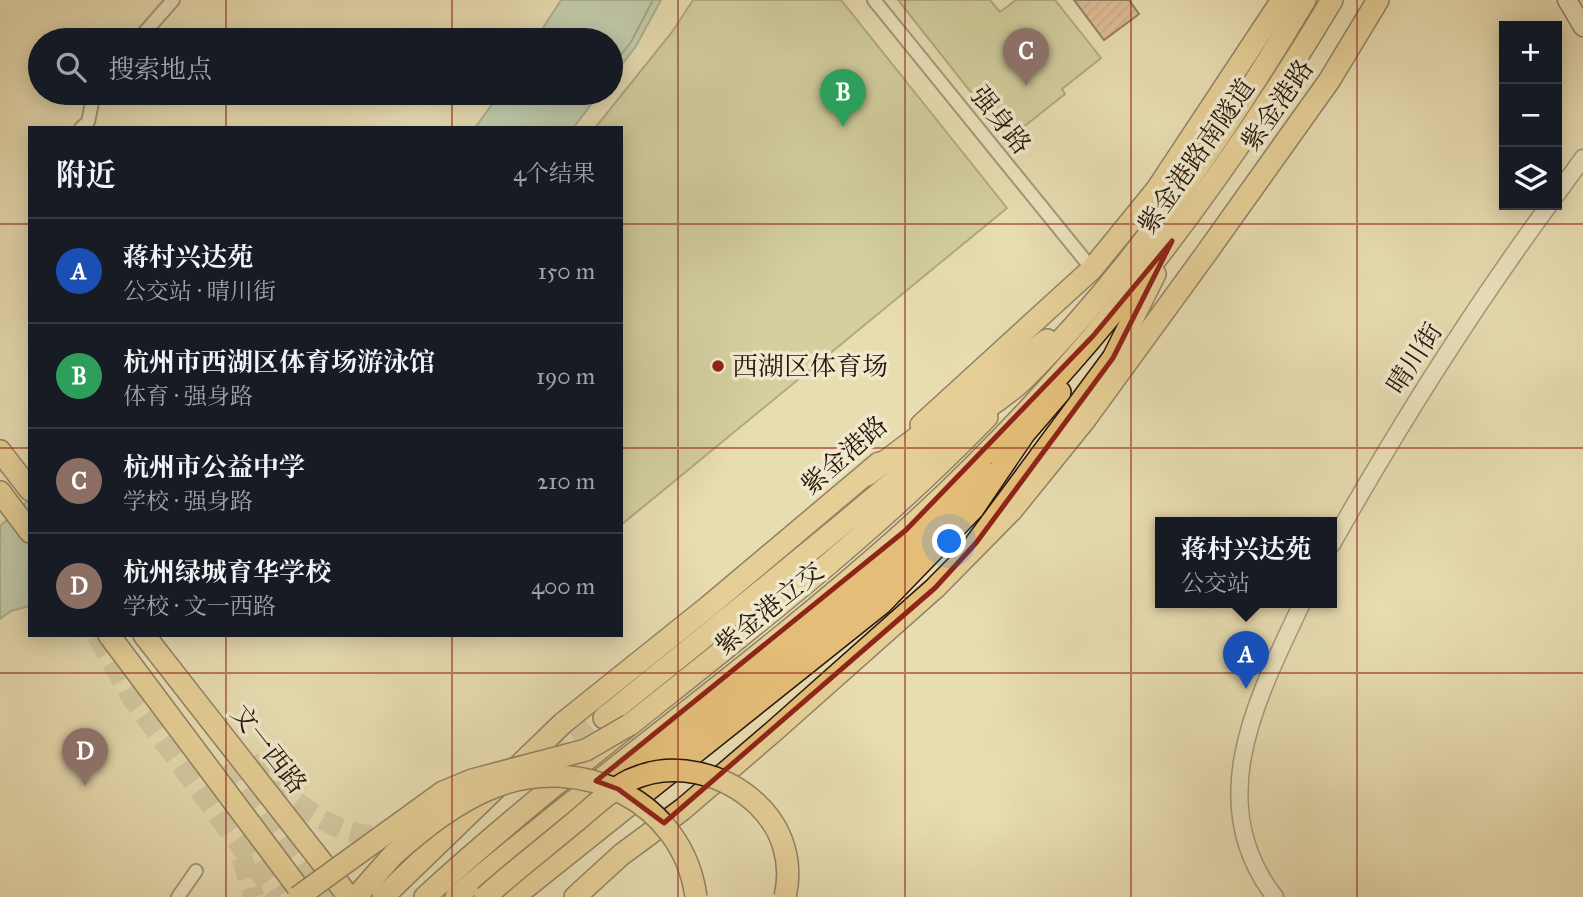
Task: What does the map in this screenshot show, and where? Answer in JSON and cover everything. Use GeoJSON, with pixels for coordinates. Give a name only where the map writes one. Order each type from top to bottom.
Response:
{"type":"FeatureCollection","features":[{"type":"Feature","properties":{"kind":"main road","name":"紫金港路"},"geometry":{"type":"LineString","coordinates":[[383,897],[563,723],[867,475],[1092,269],[1157,190],[1282,0]]}},
{"type":"Feature","properties":{"kind":"main road","name":"紫金港路南隧道"},"geometry":{"type":"LineString","coordinates":[[1083,313],[1187,182],[1229,122],[1305,0]]}},
{"type":"Feature","properties":{"kind":"main road","name":"紫金港路南隧道"},"geometry":{"type":"LineString","coordinates":[[1093,336],[1172,241],[1259,120],[1332,0]]}},
{"type":"Feature","properties":{"kind":"main road","name":"紫金港路"},"geometry":{"type":"LineString","coordinates":[[575,897],[621,855],[683,809],[774,731],[934,588],[976,543],[1012,510],[1084,421],[1329,81],[1378,0]]}},
{"type":"Feature","properties":{"kind":"main road"},"geometry":{"type":"LineString","coordinates":[[1567,0],[1583,27]]}},
{"type":"Feature","properties":{"kind":"main road"},"geometry":{"type":"LineString","coordinates":[[976,543],[1113,358],[1172,241]]}},
{"type":"Feature","properties":{"kind":"main road"},"geometry":{"type":"LineString","coordinates":[[604,718],[793,567],[957,428],[1023,380],[1083,313]]}},
{"type":"Feature","properties":{"kind":"main road"},"geometry":{"type":"LineString","coordinates":[[867,475],[1083,313]]}},
{"type":"Feature","properties":{"kind":"main road"},"geometry":{"type":"LineString","coordinates":[[485,897],[598,803],[912,561],[974,509],[1024,434],[1057,396],[1093,336]]}},
{"type":"Feature","properties":{"kind":"main road","name":"紫金港立交"},"geometry":{"type":"LineString","coordinates":[[456,897],[563,807],[792,627],[906,530],[1012,424],[1093,336]]}},
{"type":"Feature","properties":{"kind":"main road","name":"紫金港立交"},"geometry":{"type":"LineString","coordinates":[[425,897],[629,725],[808,584],[906,498],[1023,380]]}},
{"type":"Feature","properties":{"kind":"main road"},"geometry":{"type":"LineString","coordinates":[[0,451],[28,488]]}},
{"type":"Feature","properties":{"kind":"main road"},"geometry":{"type":"LineString","coordinates":[[4,497],[28,529]]}},
{"type":"Feature","properties":{"kind":"main road"},"geometry":{"type":"LineString","coordinates":[[514,897],[793,677],[882,603],[912,561]]}},
{"type":"Feature","properties":{"kind":"main road"},"geometry":{"type":"LineString","coordinates":[[110,637],[305,897]]}},
{"type":"Feature","properties":{"kind":"main road","name":"文一西路"},"geometry":{"type":"LineString","coordinates":[[146,637],[349,897]]}},
{"type":"Feature","properties":{"kind":"main road"},"geometry":{"type":"LineString","coordinates":[[298,897],[409,814],[443,792],[481,777],[586,750],[629,725]]}},
{"type":"Feature","properties":{"kind":"main road"},"geometry":{"type":"LineString","coordinates":[[630,780],[668,771],[696,772],[725,781],[745,792],[772,822],[784,842],[787,869],[785,897]]}},
{"type":"Feature","properties":{"kind":"main road"},"geometry":{"type":"LineString","coordinates":[[356,897],[394,855],[452,808],[517,779],[568,776],[616,788],[660,818],[683,851],[690,867],[696,897]]}},
{"type":"Feature","properties":{"kind":"street"},"geometry":{"type":"LineString","coordinates":[[148,28],[173,0]]}},
{"type":"Feature","properties":{"kind":"street","name":"强身路"},"geometry":{"type":"LineString","coordinates":[[874,0],[1092,269]]}},
{"type":"Feature","properties":{"kind":"street"},"geometry":{"type":"LineString","coordinates":[[83,126],[88,122],[92,105]]}},
{"type":"Feature","properties":{"kind":"street"},"geometry":{"type":"LineString","coordinates":[[1562,187],[1583,158]]}},
{"type":"Feature","properties":{"kind":"street","name":"晴川街"},"geometry":{"type":"LineString","coordinates":[[1337,536],[1434,371],[1546,210]]}},
{"type":"Feature","properties":{"kind":"street"},"geometry":{"type":"LineString","coordinates":[[1275,897],[1248,851],[1238,806],[1239,794],[1248,733],[1260,691],[1300,608]]}},
{"type":"Feature","properties":{"kind":"street"},"geometry":{"type":"LineString","coordinates":[[178,897],[196,871]]}},
{"type":"Feature","properties":{"kind":"highlighted area"},"geometry":{"type":"Polygon","coordinates":[[[1172,241],[1113,358],[976,543],[935,588],[664,823],[618,789],[596,781],[906,530],[1093,336],[1172,241]]]}},
{"type":"Feature","properties":{"kind":"green space","name":"西湖区体育场"},"geometry":{"type":"Polygon","coordinates":[[[693,0],[841,0],[1007,208],[623,523],[623,126],[597,126],[613,105],[623,105],[623,93],[672,32],[693,0]]]}},
{"type":"Feature","properties":{"kind":"green space"},"geometry":{"type":"Polygon","coordinates":[[[898,0],[990,0],[1000,12],[1016,0],[1055,0],[1101,58],[1062,89],[1065,94],[1008,139],[898,0]]]}},
{"type":"Feature","properties":{"kind":"water"},"geometry":{"type":"Polygon","coordinates":[[[561,0],[661,0],[636,46],[623,63],[623,28],[543,28],[561,0]]]}},
{"type":"Feature","properties":{"kind":"water"},"geometry":{"type":"Polygon","coordinates":[[[491,105],[591,105],[575,126],[476,126],[491,105]]]}},
{"type":"Feature","properties":{"kind":"water"},"geometry":{"type":"Polygon","coordinates":[[[28,501],[28,607],[11,611],[0,619],[0,526],[28,501]]]}},
{"type":"Feature","properties":{"kind":"building"},"geometry":{"type":"Polygon","coordinates":[[[1074,0],[1129,0],[1139,14],[1104,40],[1074,0]]]}},
{"type":"Feature","properties":{"kind":"tunnel"},"geometry":{"type":"LineString","coordinates":[[98,637],[132,698],[278,897]]}},
{"type":"Feature","properties":{"kind":"tunnel"},"geometry":{"type":"LineString","coordinates":[[551,760],[604,718]]}},
{"type":"Feature","properties":{"kind":"tunnel"},"geometry":{"type":"LineString","coordinates":[[250,761],[297,803],[331,824],[370,836],[392,837]]}},
{"type":"Feature","properties":{"kind":"tunnel"},"geometry":{"type":"LineString","coordinates":[[230,762],[332,897]]}},
{"type":"Feature","properties":{"kind":"tunnel"},"geometry":{"type":"LineString","coordinates":[[242,858],[254,897]]}},
{"type":"Feature","properties":{"kind":"place","name":"杭州市公益中学"},"geometry":{"type":"Point","coordinates":[1026,86]}},
{"type":"Feature","properties":{"kind":"place","name":"杭州市西湖区体育场游泳馆"},"geometry":{"type":"Point","coordinates":[843,127]}},
{"type":"Feature","properties":{"kind":"place","name":"西湖区体育场"},"geometry":{"type":"Point","coordinates":[718,366]}},
{"type":"Feature","properties":{"kind":"place","name":"蒋村兴达苑"},"geometry":{"type":"Point","coordinates":[1246,689]}},
{"type":"Feature","properties":{"kind":"place","name":"杭州绿城育华学校"},"geometry":{"type":"Point","coordinates":[85,786]}}]}
